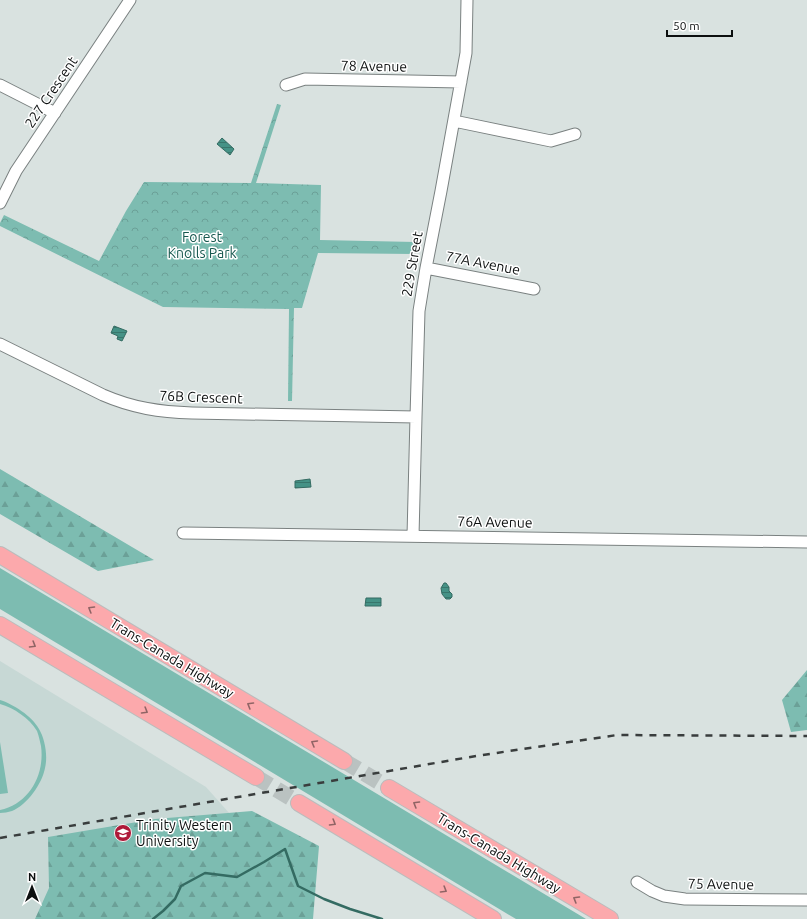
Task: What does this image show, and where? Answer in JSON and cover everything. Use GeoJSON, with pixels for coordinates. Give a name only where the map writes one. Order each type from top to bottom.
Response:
{"type":"FeatureCollection","features":[{"type":"Feature","properties":{"kind":"highway","name":"Trans-Canada Highway"},"geometry":{"type":"LineString","coordinates":[[0,555],[344,761]]}},
{"type":"Feature","properties":{"kind":"highway"},"geometry":{"type":"LineString","coordinates":[[0,625],[256,777]]}},
{"type":"Feature","properties":{"kind":"highway","name":"Trans-Canada Highway"},"geometry":{"type":"LineString","coordinates":[[389,788],[610,919]]}},
{"type":"Feature","properties":{"kind":"highway"},"geometry":{"type":"LineString","coordinates":[[299,803],[493,919]]}},
{"type":"Feature","properties":{"kind":"street","name":"227 Crescent"},"geometry":{"type":"LineString","coordinates":[[0,203],[16,170],[130,0]]}},
{"type":"Feature","properties":{"kind":"street","name":"229 Street"},"geometry":{"type":"LineString","coordinates":[[413,536],[419,311],[466,53],[467,0]]}},
{"type":"Feature","properties":{"kind":"street","name":"78 Avenue"},"geometry":{"type":"LineString","coordinates":[[286,85],[305,79],[461,82]]}},
{"type":"Feature","properties":{"kind":"street"},"geometry":{"type":"LineString","coordinates":[[0,85],[55,113]]}},
{"type":"Feature","properties":{"kind":"street"},"geometry":{"type":"LineString","coordinates":[[454,122],[551,141],[575,134]]}},
{"type":"Feature","properties":{"kind":"street","name":"77A Avenue"},"geometry":{"type":"LineString","coordinates":[[426,268],[534,289]]}},
{"type":"Feature","properties":{"kind":"street","name":"76B Crescent"},"geometry":{"type":"LineString","coordinates":[[0,344],[103,395],[119,402],[150,410],[172,413],[416,417]]}},
{"type":"Feature","properties":{"kind":"street","name":"76A Avenue"},"geometry":{"type":"LineString","coordinates":[[183,533],[807,542]]}},
{"type":"Feature","properties":{"kind":"street","name":"75 Avenue"},"geometry":{"type":"LineString","coordinates":[[637,882],[664,896],[685,899],[807,900]]}},
{"type":"Feature","properties":{"kind":"shaded area"},"geometry":{"type":"Polygon","coordinates":[[[222,138],[234,149],[230,155],[217,144],[222,138]]]}},
{"type":"Feature","properties":{"kind":"shaded area"},"geometry":{"type":"Polygon","coordinates":[[[114,326],[127,331],[122,341],[117,339],[118,336],[111,333],[114,326]]]}},
{"type":"Feature","properties":{"kind":"shaded area"},"geometry":{"type":"Polygon","coordinates":[[[310,479],[311,487],[295,488],[295,481],[310,479]]]}},
{"type":"Feature","properties":{"kind":"shaded area"},"geometry":{"type":"Polygon","coordinates":[[[444,583],[446,583],[449,587],[449,591],[452,594],[450,599],[446,599],[442,594],[441,588],[444,583]]]}},
{"type":"Feature","properties":{"kind":"shaded area"},"geometry":{"type":"Polygon","coordinates":[[[366,598],[381,598],[381,606],[365,606],[366,598]]]}},
{"type":"Feature","properties":{"kind":"shaded area","name":"Trinity Western University"},"geometry":{"type":"Polygon","coordinates":[[[0,661],[206,787],[287,878],[261,919],[0,919],[0,661]]]}},
{"type":"Feature","properties":{"kind":"green space","name":"Forest Knolls Park"},"geometry":{"type":"Polygon","coordinates":[[[277,104],[281,105],[256,183],[321,185],[320,240],[416,242],[413,254],[318,253],[302,308],[294,308],[292,401],[288,401],[289,309],[163,307],[0,226],[4,215],[99,261],[126,211],[144,182],[251,183],[277,104]]]}},
{"type":"Feature","properties":{"kind":"green space"},"geometry":{"type":"Polygon","coordinates":[[[0,469],[154,560],[98,571],[0,514],[0,469]]]}},
{"type":"Feature","properties":{"kind":"green space"},"geometry":{"type":"Polygon","coordinates":[[[0,568],[586,919],[516,919],[0,609],[0,568]]]}},
{"type":"Feature","properties":{"kind":"green space"},"geometry":{"type":"Polygon","coordinates":[[[807,670],[807,730],[791,732],[782,700],[807,670]]]}},
{"type":"Feature","properties":{"kind":"green space"},"geometry":{"type":"Polygon","coordinates":[[[0,700],[11,704],[22,711],[36,724],[43,738],[46,758],[41,781],[33,793],[18,808],[4,813],[0,813],[0,810],[19,802],[33,787],[42,757],[39,737],[34,726],[21,714],[0,704],[0,700]]]}},
{"type":"Feature","properties":{"kind":"green space"},"geometry":{"type":"Polygon","coordinates":[[[0,742],[8,793],[0,794],[0,742]]]}},
{"type":"Feature","properties":{"kind":"green space"},"geometry":{"type":"Polygon","coordinates":[[[252,811],[319,846],[313,919],[35,919],[49,888],[48,837],[155,819],[252,811]]]}},
{"type":"Feature","properties":{"kind":"waterway"},"geometry":{"type":"LineString","coordinates":[[153,919],[175,899],[181,886],[205,873],[237,877],[285,849],[298,886],[324,899],[382,919]]}},
{"type":"Feature","properties":{"kind":"tunnel"},"geometry":{"type":"LineString","coordinates":[[344,761],[389,788]]}},
{"type":"Feature","properties":{"kind":"tunnel"},"geometry":{"type":"LineString","coordinates":[[256,777],[299,803]]}},
{"type":"Feature","properties":{"kind":"railway"},"geometry":{"type":"LineString","coordinates":[[0,838],[476,756],[617,735],[807,736]]}},
{"type":"Feature","properties":{"kind":"place","name":"Trinity Western University"},"geometry":{"type":"Point","coordinates":[123,833]}}]}
